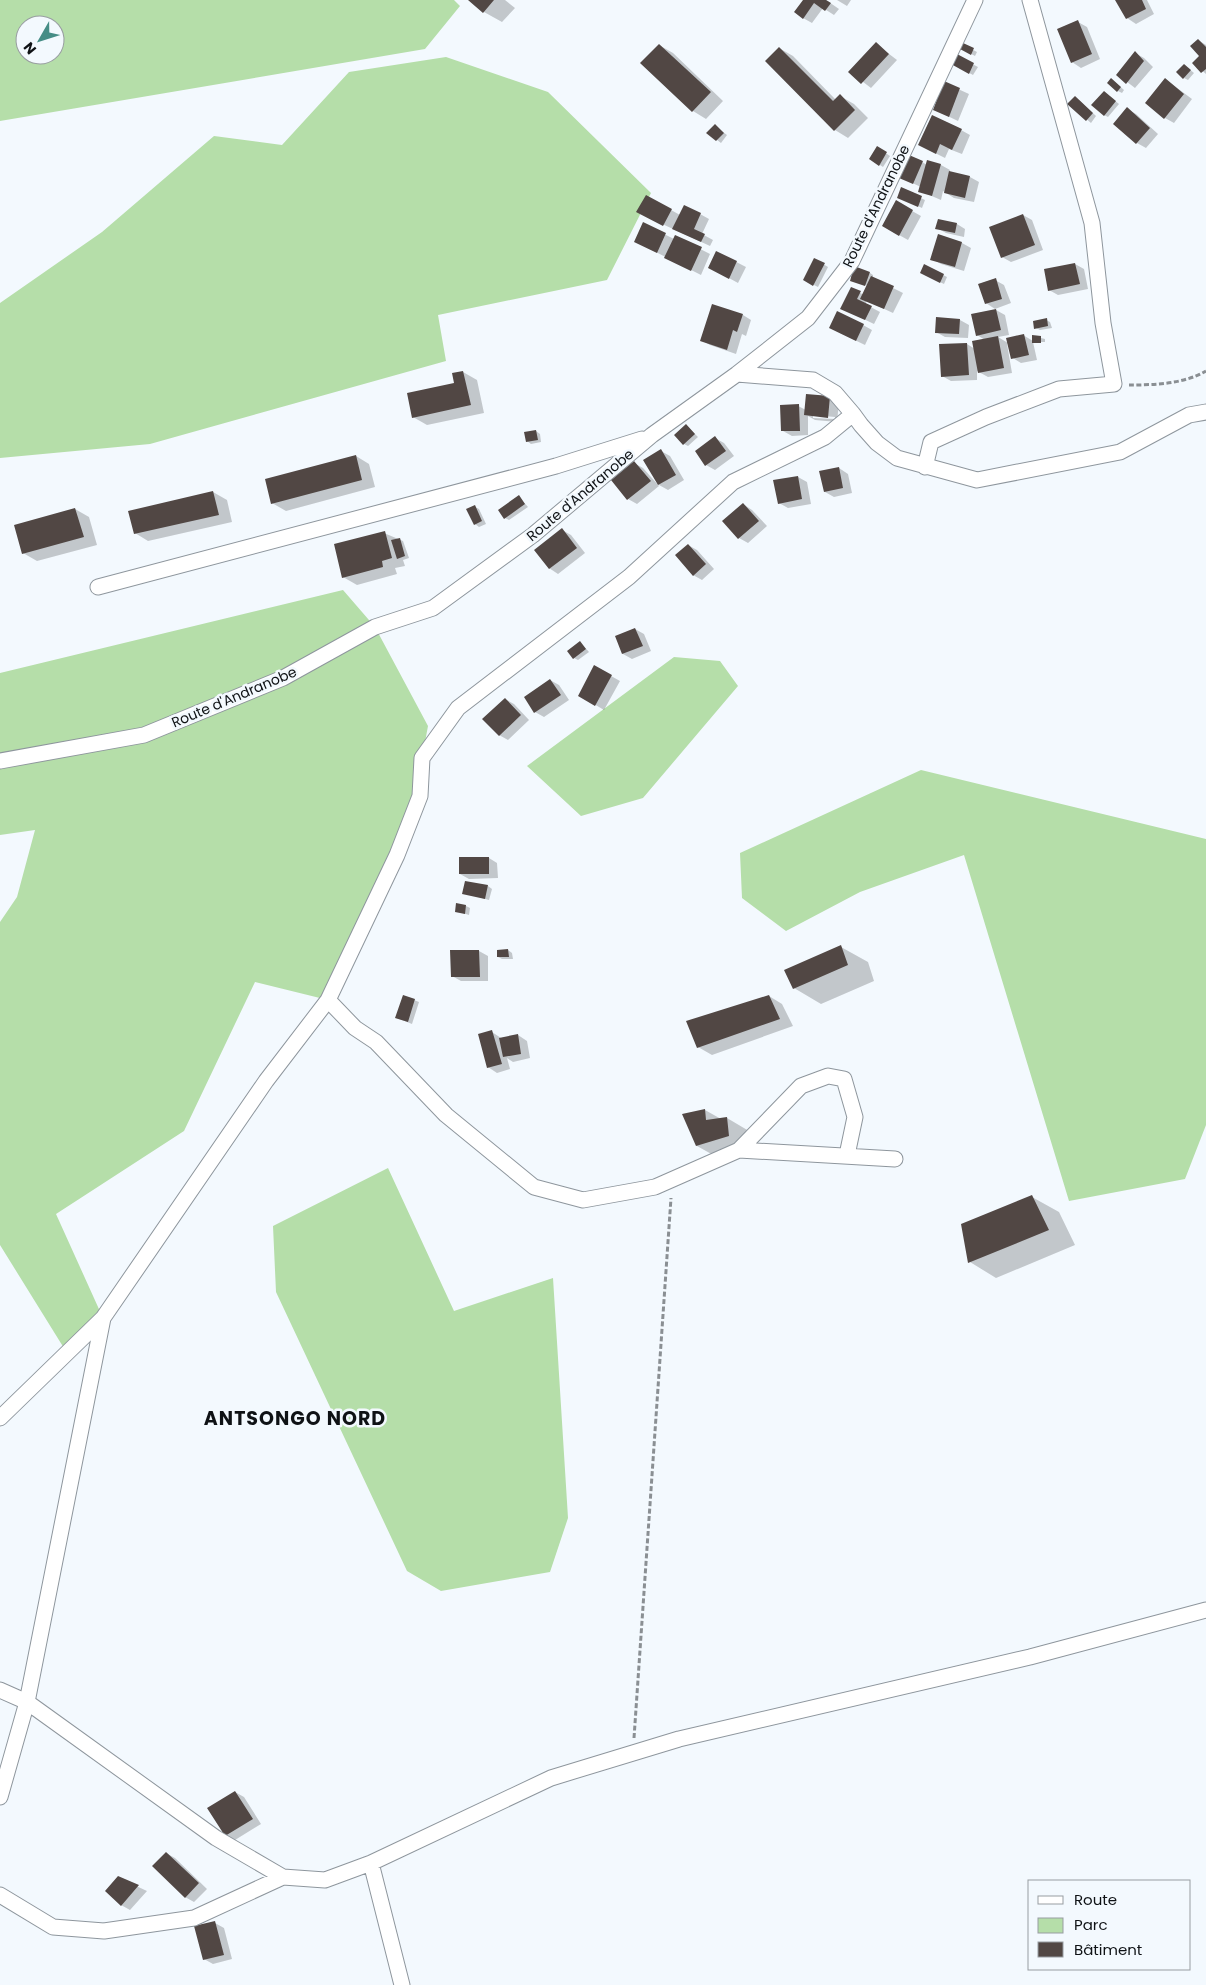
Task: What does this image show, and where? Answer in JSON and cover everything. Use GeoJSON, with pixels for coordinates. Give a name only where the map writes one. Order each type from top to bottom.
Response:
{"type":"FeatureCollection","features":[{"type":"Feature","properties":{"kind":"street","name":"Route d'Andranobe"},"geometry":{"type":"LineString","coordinates":[[0,761],[144,736],[283,678],[375,627],[433,608],[533,535],[652,435],[737,374],[808,318],[852,262],[974,0]]}},
{"type":"Feature","properties":{"kind":"street"},"geometry":{"type":"LineString","coordinates":[[925,467],[931,442],[986,417],[1059,389],[1114,384],[1103,323],[1092,223],[1030,0]]}},
{"type":"Feature","properties":{"kind":"street"},"geometry":{"type":"LineString","coordinates":[[737,374],[813,380],[835,393],[877,443],[897,458],[977,480],[1120,452],[1189,415],[1206,412]]}},
{"type":"Feature","properties":{"kind":"street"},"geometry":{"type":"LineString","coordinates":[[0,1418],[103,1318],[266,1081],[328,1000],[397,855],[420,796],[422,758],[458,708],[629,577],[733,482],[825,437],[854,414]]}},
{"type":"Feature","properties":{"kind":"street"},"geometry":{"type":"LineString","coordinates":[[98,588],[556,466],[652,435]]}},
{"type":"Feature","properties":{"kind":"street"},"geometry":{"type":"LineString","coordinates":[[328,1000],[355,1028],[376,1042],[446,1114],[534,1187],[583,1200],[655,1187],[740,1150],[801,1086],[828,1076],[844,1079],[855,1117],[847,1155]]}},
{"type":"Feature","properties":{"kind":"street"},"geometry":{"type":"LineString","coordinates":[[740,1150],[895,1159]]}},
{"type":"Feature","properties":{"kind":"street"},"geometry":{"type":"LineString","coordinates":[[0,1797],[27,1702],[103,1318]]}},
{"type":"Feature","properties":{"kind":"street"},"geometry":{"type":"LineString","coordinates":[[0,1690],[27,1702],[216,1838],[283,1877],[325,1880],[371,1864],[551,1778],[679,1740],[1030,1658],[1206,1610]]}},
{"type":"Feature","properties":{"kind":"street"},"geometry":{"type":"LineString","coordinates":[[371,1864],[402,1985]]}},
{"type":"Feature","properties":{"kind":"street"},"geometry":{"type":"LineString","coordinates":[[0,1895],[53,1927],[104,1931],[194,1918],[283,1877]]}},
{"type":"Feature","properties":{"kind":"path"},"geometry":{"type":"LineString","coordinates":[[1114,384],[1146,385],[1184,380],[1193,378],[1206,371]]}},
{"type":"Feature","properties":{"kind":"path"},"geometry":{"type":"LineString","coordinates":[[632,1754],[672,1179]]}},
{"type":"Feature","properties":{"kind":"green space"},"geometry":{"type":"Polygon","coordinates":[[[0,0],[454,0],[460,6],[425,49],[0,121],[0,0]]]}},
{"type":"Feature","properties":{"kind":"green space"},"geometry":{"type":"Polygon","coordinates":[[[446,57],[548,92],[651,193],[607,280],[438,315],[446,361],[150,444],[0,458],[0,303],[102,232],[214,136],[282,145],[349,72],[446,57]]]}},
{"type":"Feature","properties":{"kind":"green space"},"geometry":{"type":"Polygon","coordinates":[[[343,590],[375,627],[428,726],[422,758],[420,796],[328,1000],[255,982],[184,1131],[56,1214],[103,1318],[67,1353],[0,1245],[0,922],[17,897],[35,830],[0,835],[0,673],[343,590]]]}},
{"type":"Feature","properties":{"kind":"green space"},"geometry":{"type":"Polygon","coordinates":[[[674,657],[720,661],[738,686],[643,798],[581,816],[527,766],[674,657]]]}},
{"type":"Feature","properties":{"kind":"green space"},"geometry":{"type":"Polygon","coordinates":[[[921,770],[1206,839],[1206,1125],[1185,1179],[1069,1201],[964,855],[860,892],[786,931],[742,898],[740,853],[921,770]]]}},
{"type":"Feature","properties":{"kind":"green space"},"geometry":{"type":"Polygon","coordinates":[[[388,1168],[454,1311],[553,1278],[568,1518],[550,1572],[441,1591],[407,1571],[276,1292],[273,1226],[388,1168]]]}},
{"type":"Feature","properties":{"kind":"building"},"geometry":{"type":"Polygon","coordinates":[[[468,0],[494,0],[483,13],[468,0]]]}},
{"type":"Feature","properties":{"kind":"building"},"geometry":{"type":"Polygon","coordinates":[[[803,0],[826,0],[831,3],[825,11],[814,3],[803,19],[794,12],[803,0]]]}},
{"type":"Feature","properties":{"kind":"building"},"geometry":{"type":"Polygon","coordinates":[[[1115,0],[1142,0],[1146,9],[1126,19],[1115,0]]]}},
{"type":"Feature","properties":{"kind":"building"},"geometry":{"type":"Polygon","coordinates":[[[1078,20],[1092,54],[1071,63],[1057,29],[1078,20]]]}},
{"type":"Feature","properties":{"kind":"building"},"geometry":{"type":"Polygon","coordinates":[[[1198,39],[1206,47],[1206,69],[1201,73],[1192,63],[1199,56],[1190,46],[1198,39]]]}},
{"type":"Feature","properties":{"kind":"building"},"geometry":{"type":"Polygon","coordinates":[[[876,42],[889,54],[861,84],[848,72],[876,42]]]}},
{"type":"Feature","properties":{"kind":"building"},"geometry":{"type":"Polygon","coordinates":[[[963,43],[974,48],[971,55],[960,49],[963,43]]]}},
{"type":"Feature","properties":{"kind":"building"},"geometry":{"type":"Polygon","coordinates":[[[659,44],[711,92],[692,112],[640,63],[659,44]]]}},
{"type":"Feature","properties":{"kind":"building"},"geometry":{"type":"Polygon","coordinates":[[[779,47],[833,101],[840,94],[855,110],[834,131],[765,61],[779,47]]]}},
{"type":"Feature","properties":{"kind":"building"},"geometry":{"type":"Polygon","coordinates":[[[1135,51],[1144,61],[1126,84],[1116,75],[1135,51]]]}},
{"type":"Feature","properties":{"kind":"building"},"geometry":{"type":"Polygon","coordinates":[[[957,54],[974,63],[969,74],[951,64],[957,54]]]}},
{"type":"Feature","properties":{"kind":"building"},"geometry":{"type":"Polygon","coordinates":[[[1184,64],[1191,70],[1183,79],[1176,72],[1184,64]]]}},
{"type":"Feature","properties":{"kind":"building"},"geometry":{"type":"Polygon","coordinates":[[[1111,78],[1121,87],[1117,92],[1107,83],[1111,78]]]}},
{"type":"Feature","properties":{"kind":"building"},"geometry":{"type":"Polygon","coordinates":[[[1165,78],[1184,94],[1164,119],[1145,103],[1165,78]]]}},
{"type":"Feature","properties":{"kind":"building"},"geometry":{"type":"Polygon","coordinates":[[[944,81],[960,88],[949,117],[933,110],[944,81]]]}},
{"type":"Feature","properties":{"kind":"building"},"geometry":{"type":"Polygon","coordinates":[[[1104,91],[1116,101],[1104,116],[1091,105],[1104,91]]]}},
{"type":"Feature","properties":{"kind":"building"},"geometry":{"type":"Polygon","coordinates":[[[1075,96],[1093,113],[1086,121],[1067,104],[1075,96]]]}},
{"type":"Feature","properties":{"kind":"building"},"geometry":{"type":"Polygon","coordinates":[[[1127,107],[1150,128],[1136,144],[1113,124],[1127,107]]]}},
{"type":"Feature","properties":{"kind":"building"},"geometry":{"type":"Polygon","coordinates":[[[932,115],[962,129],[952,150],[940,144],[936,154],[918,145],[932,115]]]}},
{"type":"Feature","properties":{"kind":"building"},"geometry":{"type":"Polygon","coordinates":[[[715,124],[724,133],[716,141],[706,133],[715,124]]]}},
{"type":"Feature","properties":{"kind":"building"},"geometry":{"type":"Polygon","coordinates":[[[877,146],[887,152],[879,166],[869,159],[877,146]]]}},
{"type":"Feature","properties":{"kind":"building"},"geometry":{"type":"Polygon","coordinates":[[[909,155],[923,161],[913,184],[899,178],[909,155]]]}},
{"type":"Feature","properties":{"kind":"building"},"geometry":{"type":"Polygon","coordinates":[[[927,160],[941,164],[932,196],[918,192],[927,160]]]}},
{"type":"Feature","properties":{"kind":"building"},"geometry":{"type":"Polygon","coordinates":[[[949,171],[970,176],[965,198],[944,193],[949,171]]]}},
{"type":"Feature","properties":{"kind":"building"},"geometry":{"type":"Polygon","coordinates":[[[901,187],[922,196],[918,207],[897,198],[901,187]]]}},
{"type":"Feature","properties":{"kind":"building"},"geometry":{"type":"Polygon","coordinates":[[[646,195],[672,209],[663,226],[636,212],[646,195]]]}},
{"type":"Feature","properties":{"kind":"building"},"geometry":{"type":"Polygon","coordinates":[[[896,200],[913,210],[899,236],[882,226],[896,200]]]}},
{"type":"Feature","properties":{"kind":"building"},"geometry":{"type":"Polygon","coordinates":[[[684,205],[701,213],[694,229],[705,234],[701,242],[672,229],[684,205]]]}},
{"type":"Feature","properties":{"kind":"building"},"geometry":{"type":"Polygon","coordinates":[[[1023,214],[1035,245],[1001,258],[989,227],[1023,214]]]}},
{"type":"Feature","properties":{"kind":"building"},"geometry":{"type":"Polygon","coordinates":[[[938,219],[957,223],[955,233],[935,229],[938,219]]]}},
{"type":"Feature","properties":{"kind":"building"},"geometry":{"type":"Polygon","coordinates":[[[643,222],[666,233],[657,253],[634,242],[643,222]]]}},
{"type":"Feature","properties":{"kind":"building"},"geometry":{"type":"Polygon","coordinates":[[[938,234],[962,242],[955,267],[930,260],[938,234]]]}},
{"type":"Feature","properties":{"kind":"building"},"geometry":{"type":"Polygon","coordinates":[[[675,235],[702,247],[691,271],[664,258],[675,235]]]}},
{"type":"Feature","properties":{"kind":"building"},"geometry":{"type":"Polygon","coordinates":[[[716,251],[737,261],[729,279],[708,268],[716,251]]]}},
{"type":"Feature","properties":{"kind":"building"},"geometry":{"type":"Polygon","coordinates":[[[814,258],[825,263],[813,286],[803,280],[814,258]]]}},
{"type":"Feature","properties":{"kind":"building"},"geometry":{"type":"Polygon","coordinates":[[[1075,263],[1080,284],[1048,291],[1044,269],[1075,263]]]}},
{"type":"Feature","properties":{"kind":"building"},"geometry":{"type":"Polygon","coordinates":[[[924,264],[944,274],[940,283],[920,273],[924,264]]]}},
{"type":"Feature","properties":{"kind":"building"},"geometry":{"type":"Polygon","coordinates":[[[854,266],[870,272],[865,286],[850,281],[854,266]]]}},
{"type":"Feature","properties":{"kind":"building"},"geometry":{"type":"Polygon","coordinates":[[[871,276],[894,286],[884,309],[860,299],[871,276]]]}},
{"type":"Feature","properties":{"kind":"building"},"geometry":{"type":"Polygon","coordinates":[[[996,278],[1002,299],[985,304],[978,284],[996,278]]]}},
{"type":"Feature","properties":{"kind":"building"},"geometry":{"type":"Polygon","coordinates":[[[851,287],[861,291],[857,299],[872,306],[865,320],[840,309],[851,287]]]}},
{"type":"Feature","properties":{"kind":"building"},"geometry":{"type":"Polygon","coordinates":[[[712,304],[743,314],[737,332],[733,330],[727,350],[700,341],[712,304]]]}},
{"type":"Feature","properties":{"kind":"building"},"geometry":{"type":"Polygon","coordinates":[[[996,309],[1001,330],[976,336],[971,314],[996,309]]]}},
{"type":"Feature","properties":{"kind":"building"},"geometry":{"type":"Polygon","coordinates":[[[837,311],[864,324],[856,341],[829,328],[837,311]]]}},
{"type":"Feature","properties":{"kind":"building"},"geometry":{"type":"Polygon","coordinates":[[[936,317],[960,319],[959,334],[935,333],[936,317]]]}},
{"type":"Feature","properties":{"kind":"building"},"geometry":{"type":"Polygon","coordinates":[[[1047,318],[1048,326],[1034,329],[1033,321],[1047,318]]]}},
{"type":"Feature","properties":{"kind":"building"},"geometry":{"type":"Polygon","coordinates":[[[1024,334],[1029,355],[1011,359],[1006,338],[1024,334]]]}},
{"type":"Feature","properties":{"kind":"building"},"geometry":{"type":"Polygon","coordinates":[[[1032,335],[1041,336],[1041,343],[1032,343],[1032,335]]]}},
{"type":"Feature","properties":{"kind":"building"},"geometry":{"type":"Polygon","coordinates":[[[998,336],[1004,368],[978,373],[972,341],[998,336]]]}},
{"type":"Feature","properties":{"kind":"building"},"geometry":{"type":"Polygon","coordinates":[[[967,343],[969,375],[941,377],[939,344],[967,343]]]}},
{"type":"Feature","properties":{"kind":"building"},"geometry":{"type":"Polygon","coordinates":[[[463,371],[471,405],[412,418],[407,393],[454,383],[452,373],[463,371]]]}},
{"type":"Feature","properties":{"kind":"building"},"geometry":{"type":"Polygon","coordinates":[[[806,394],[830,396],[828,418],[804,415],[806,394]]]}},
{"type":"Feature","properties":{"kind":"building"},"geometry":{"type":"Polygon","coordinates":[[[799,404],[800,431],[781,431],[780,405],[799,404]]]}},
{"type":"Feature","properties":{"kind":"building"},"geometry":{"type":"Polygon","coordinates":[[[686,424],[695,434],[683,445],[674,435],[686,424]]]}},
{"type":"Feature","properties":{"kind":"building"},"geometry":{"type":"Polygon","coordinates":[[[536,430],[538,440],[526,442],[524,432],[536,430]]]}},
{"type":"Feature","properties":{"kind":"building"},"geometry":{"type":"Polygon","coordinates":[[[715,436],[726,451],[705,466],[695,451],[715,436]]]}},
{"type":"Feature","properties":{"kind":"building"},"geometry":{"type":"Polygon","coordinates":[[[661,449],[676,475],[658,485],[643,460],[661,449]]]}},
{"type":"Feature","properties":{"kind":"building"},"geometry":{"type":"Polygon","coordinates":[[[356,455],[362,480],[271,504],[265,479],[356,455]]]}},
{"type":"Feature","properties":{"kind":"building"},"geometry":{"type":"Polygon","coordinates":[[[634,461],[651,481],[627,500],[611,480],[634,461]]]}},
{"type":"Feature","properties":{"kind":"building"},"geometry":{"type":"Polygon","coordinates":[[[839,467],[843,488],[824,492],[819,471],[839,467]]]}},
{"type":"Feature","properties":{"kind":"building"},"geometry":{"type":"Polygon","coordinates":[[[798,476],[802,499],[778,504],[773,480],[798,476]]]}},
{"type":"Feature","properties":{"kind":"building"},"geometry":{"type":"Polygon","coordinates":[[[213,491],[219,515],[134,534],[128,511],[213,491]]]}},
{"type":"Feature","properties":{"kind":"building"},"geometry":{"type":"Polygon","coordinates":[[[519,495],[525,504],[504,519],[498,510],[519,495]]]}},
{"type":"Feature","properties":{"kind":"building"},"geometry":{"type":"Polygon","coordinates":[[[743,503],[759,521],[738,539],[722,521],[743,503]]]}},
{"type":"Feature","properties":{"kind":"building"},"geometry":{"type":"Polygon","coordinates":[[[475,505],[482,521],[474,525],[466,509],[475,505]]]}},
{"type":"Feature","properties":{"kind":"building"},"geometry":{"type":"Polygon","coordinates":[[[75,508],[84,537],[22,554],[14,525],[75,508]]]}},
{"type":"Feature","properties":{"kind":"building"},"geometry":{"type":"Polygon","coordinates":[[[562,528],[577,548],[549,569],[534,550],[562,528]]]}},
{"type":"Feature","properties":{"kind":"building"},"geometry":{"type":"Polygon","coordinates":[[[385,531],[392,558],[382,561],[383,567],[342,578],[334,544],[385,531]]]}},
{"type":"Feature","properties":{"kind":"building"},"geometry":{"type":"Polygon","coordinates":[[[400,538],[405,556],[397,559],[391,540],[400,538]]]}},
{"type":"Feature","properties":{"kind":"building"},"geometry":{"type":"Polygon","coordinates":[[[688,544],[706,564],[693,576],[675,555],[688,544]]]}},
{"type":"Feature","properties":{"kind":"building"},"geometry":{"type":"Polygon","coordinates":[[[635,628],[643,646],[622,654],[615,636],[635,628]]]}},
{"type":"Feature","properties":{"kind":"building"},"geometry":{"type":"Polygon","coordinates":[[[580,641],[586,649],[573,659],[567,651],[580,641]]]}},
{"type":"Feature","properties":{"kind":"building"},"geometry":{"type":"Polygon","coordinates":[[[594,665],[612,675],[595,706],[578,696],[594,665]]]}},
{"type":"Feature","properties":{"kind":"building"},"geometry":{"type":"Polygon","coordinates":[[[550,679],[561,695],[534,713],[524,697],[550,679]]]}},
{"type":"Feature","properties":{"kind":"building"},"geometry":{"type":"Polygon","coordinates":[[[505,698],[521,715],[499,736],[482,719],[505,698]]]}},
{"type":"Feature","properties":{"kind":"building"},"geometry":{"type":"Polygon","coordinates":[[[459,857],[489,857],[489,874],[459,874],[459,857]]]}},
{"type":"Feature","properties":{"kind":"building"},"geometry":{"type":"Polygon","coordinates":[[[465,881],[488,885],[485,899],[462,894],[465,881]]]}},
{"type":"Feature","properties":{"kind":"building"},"geometry":{"type":"Polygon","coordinates":[[[456,903],[466,905],[465,914],[455,912],[456,903]]]}},
{"type":"Feature","properties":{"kind":"building"},"geometry":{"type":"Polygon","coordinates":[[[841,945],[848,965],[793,989],[784,970],[841,945]]]}},
{"type":"Feature","properties":{"kind":"building"},"geometry":{"type":"Polygon","coordinates":[[[508,949],[509,957],[497,957],[497,950],[508,949]]]}},
{"type":"Feature","properties":{"kind":"building"},"geometry":{"type":"Polygon","coordinates":[[[450,950],[479,950],[480,977],[451,977],[450,950]]]}},
{"type":"Feature","properties":{"kind":"building"},"geometry":{"type":"Polygon","coordinates":[[[403,995],[415,999],[408,1022],[395,1018],[403,995]]]}},
{"type":"Feature","properties":{"kind":"building"},"geometry":{"type":"Polygon","coordinates":[[[769,995],[780,1019],[697,1048],[686,1021],[769,995]]]}},
{"type":"Feature","properties":{"kind":"building"},"geometry":{"type":"Polygon","coordinates":[[[492,1030],[502,1064],[487,1068],[478,1034],[492,1030]]]}},
{"type":"Feature","properties":{"kind":"building"},"geometry":{"type":"Polygon","coordinates":[[[518,1034],[521,1054],[503,1057],[499,1038],[518,1034]]]}},
{"type":"Feature","properties":{"kind":"building"},"geometry":{"type":"Polygon","coordinates":[[[705,1109],[706,1120],[727,1117],[729,1136],[696,1146],[682,1114],[705,1109]]]}},
{"type":"Feature","properties":{"kind":"building"},"geometry":{"type":"Polygon","coordinates":[[[1032,1195],[1049,1230],[968,1263],[961,1224],[1032,1195]]]}},
{"type":"Feature","properties":{"kind":"building"},"geometry":{"type":"Polygon","coordinates":[[[235,1791],[253,1819],[225,1836],[207,1808],[235,1791]]]}},
{"type":"Feature","properties":{"kind":"building"},"geometry":{"type":"Polygon","coordinates":[[[166,1852],[199,1883],[185,1898],[152,1866],[166,1852]]]}},
{"type":"Feature","properties":{"kind":"building"},"geometry":{"type":"Polygon","coordinates":[[[118,1876],[139,1885],[121,1906],[105,1891],[118,1876]]]}},
{"type":"Feature","properties":{"kind":"building"},"geometry":{"type":"Polygon","coordinates":[[[215,1921],[224,1955],[203,1960],[194,1926],[215,1921]]]}},
{"type":"Feature","properties":{"kind":"district","name":"ANTSONGO NORD"},"geometry":{"type":"Point","coordinates":[295,1418]}}]}
